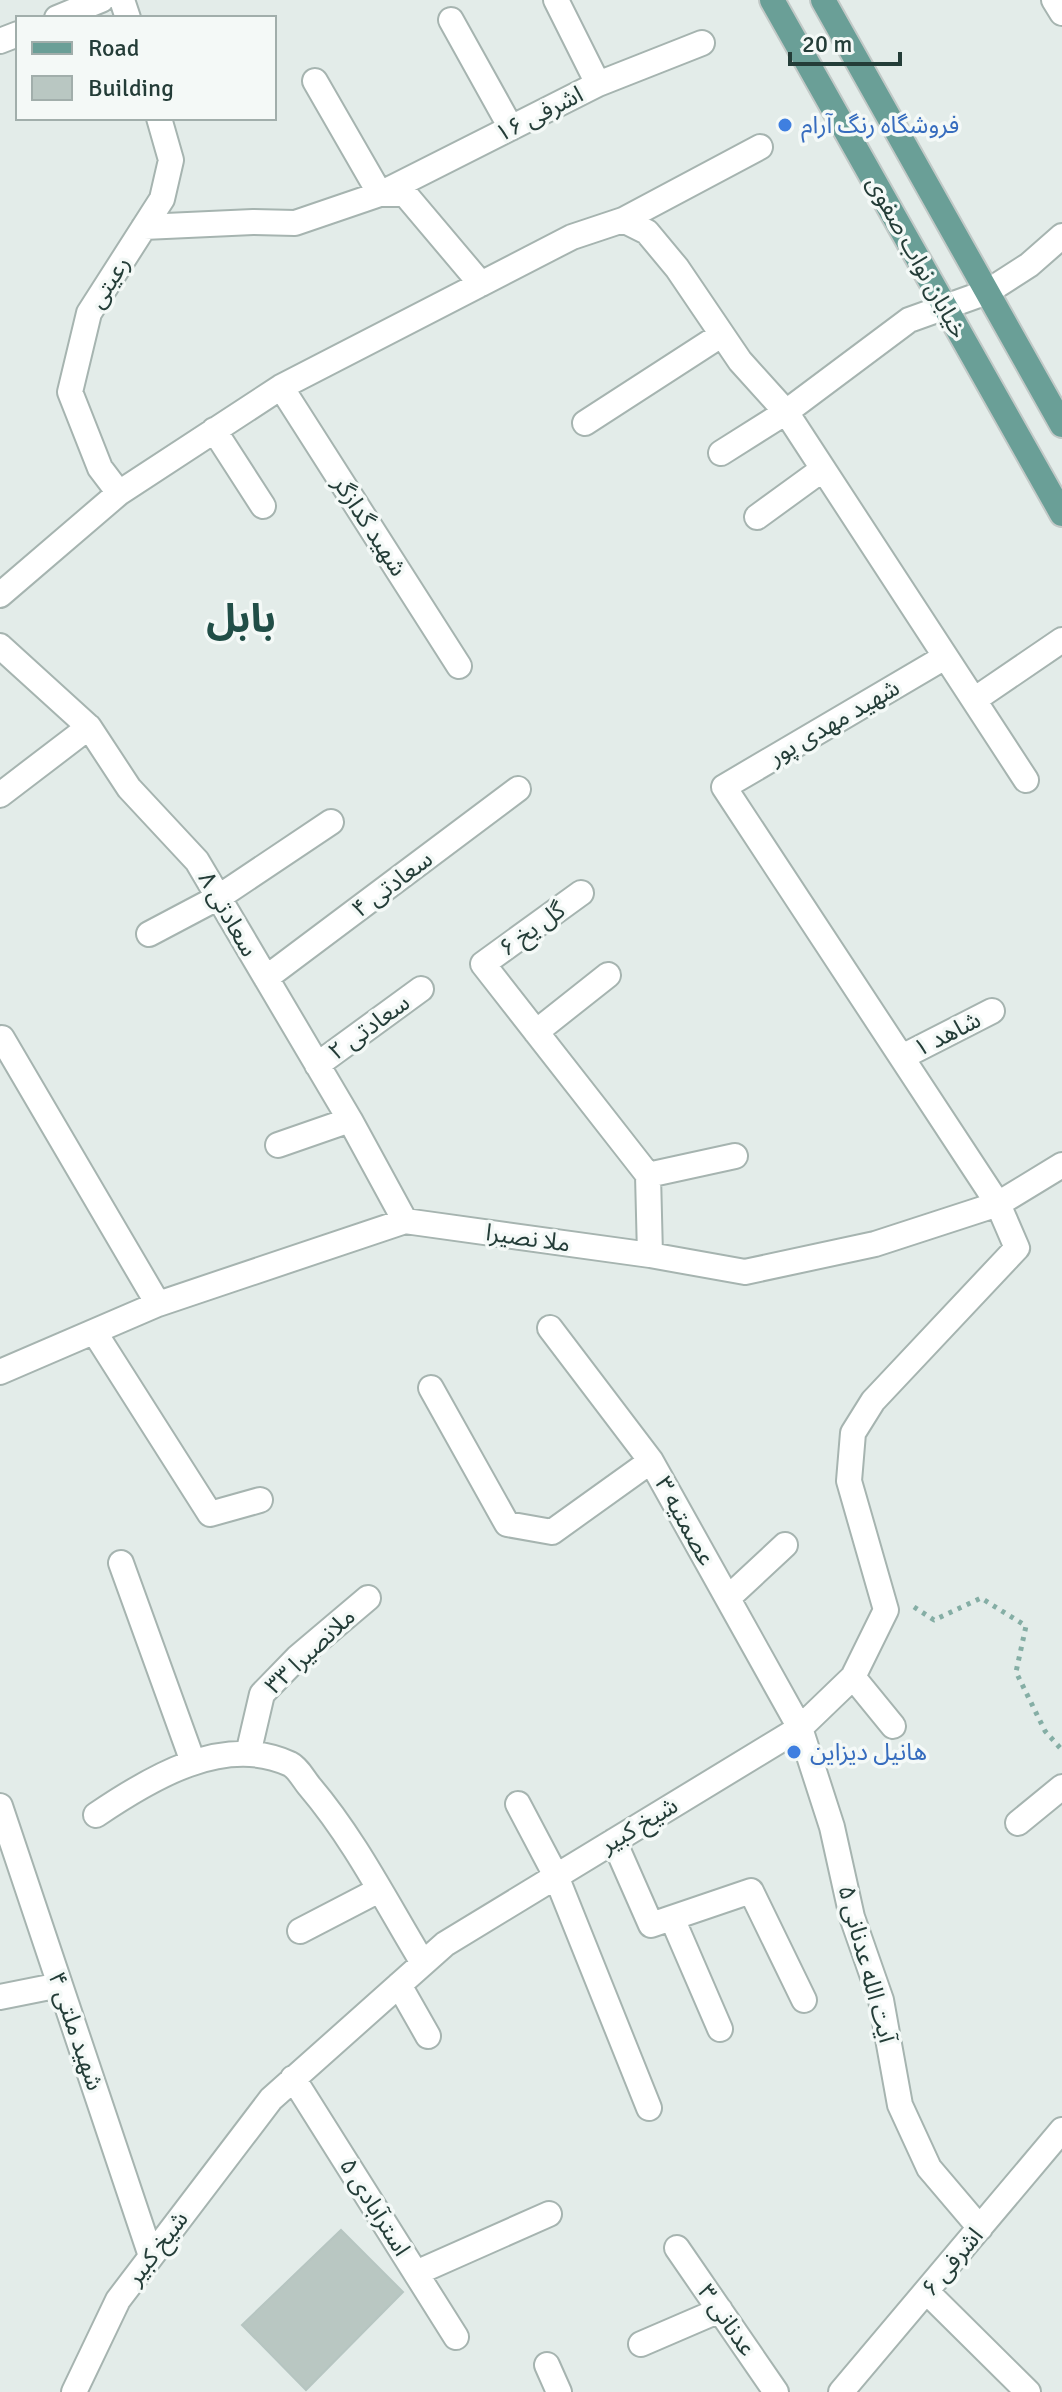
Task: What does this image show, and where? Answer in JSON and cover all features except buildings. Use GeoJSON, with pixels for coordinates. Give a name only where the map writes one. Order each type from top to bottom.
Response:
{"type":"FeatureCollection","features":[{"type":"Feature","properties":{"kind":"main road","name":"خیابان نواب صفوی"},"geometry":{"type":"LineString","coordinates":[[772,0],[1062,514]]}},
{"type":"Feature","properties":{"kind":"main road","name":"خیابان نواب صفوی"},"geometry":{"type":"LineString","coordinates":[[823,0],[1062,425]]}},
{"type":"Feature","properties":{"kind":"street"},"geometry":{"type":"LineString","coordinates":[[62,16],[101,0]]}},
{"type":"Feature","properties":{"kind":"street"},"geometry":{"type":"LineString","coordinates":[[556,0],[598,84]]}},
{"type":"Feature","properties":{"kind":"street"},"geometry":{"type":"LineString","coordinates":[[1054,0],[1062,13]]}},
{"type":"Feature","properties":{"kind":"street"},"geometry":{"type":"LineString","coordinates":[[451,20],[511,128]]}},
{"type":"Feature","properties":{"kind":"street","name":"اشرفی ۱۶"},"geometry":{"type":"LineString","coordinates":[[144,227],[295,223],[380,194],[598,84],[702,43]]}},
{"type":"Feature","properties":{"kind":"street"},"geometry":{"type":"LineString","coordinates":[[315,81],[380,194],[405,194],[481,284]]}},
{"type":"Feature","properties":{"kind":"street","name":"رعیتی"},"geometry":{"type":"LineString","coordinates":[[119,493],[100,468],[70,392],[89,313],[162,199],[171,160],[160,120]]}},
{"type":"Feature","properties":{"kind":"street"},"geometry":{"type":"LineString","coordinates":[[0,595],[119,493],[281,387],[572,237],[623,220],[760,147]]}},
{"type":"Feature","properties":{"kind":"street"},"geometry":{"type":"LineString","coordinates":[[623,220],[647,232],[677,268],[740,361],[786,412],[1026,780]]}},
{"type":"Feature","properties":{"kind":"street"},"geometry":{"type":"LineString","coordinates":[[721,453],[786,412],[909,320],[987,292],[1029,265],[1062,236]]}},
{"type":"Feature","properties":{"kind":"street"},"geometry":{"type":"LineString","coordinates":[[585,423],[721,335]]}},
{"type":"Feature","properties":{"kind":"street","name":"شهید گدازگر"},"geometry":{"type":"LineString","coordinates":[[281,387],[459,666]]}},
{"type":"Feature","properties":{"kind":"street"},"geometry":{"type":"LineString","coordinates":[[214,430],[263,506]]}},
{"type":"Feature","properties":{"kind":"street"},"geometry":{"type":"LineString","coordinates":[[757,517],[823,469]]}},
{"type":"Feature","properties":{"kind":"street"},"geometry":{"type":"LineString","coordinates":[[974,700],[1062,640]]}},
{"type":"Feature","properties":{"kind":"street","name":"سعادتی ۸"},"geometry":{"type":"LineString","coordinates":[[0,646],[89,727],[129,788],[197,861],[350,1120],[405,1221]]}},
{"type":"Feature","properties":{"kind":"street","name":"شهید مهدی پور"},"geometry":{"type":"LineString","coordinates":[[902,1057],[724,787],[945,657]]}},
{"type":"Feature","properties":{"kind":"street"},"geometry":{"type":"LineString","coordinates":[[0,795],[89,727]]}},
{"type":"Feature","properties":{"kind":"street","name":"سعادتی ۴"},"geometry":{"type":"LineString","coordinates":[[266,978],[518,789]]}},
{"type":"Feature","properties":{"kind":"street"},"geometry":{"type":"LineString","coordinates":[[149,934],[219,897],[331,822]]}},
{"type":"Feature","properties":{"kind":"street","name":"گل یخ ۶"},"geometry":{"type":"LineString","coordinates":[[536,1032],[483,964],[581,893]]}},
{"type":"Feature","properties":{"kind":"street"},"geometry":{"type":"LineString","coordinates":[[608,975],[536,1032],[648,1175],[650,1255]]}},
{"type":"Feature","properties":{"kind":"street","name":"سعادتی ۲"},"geometry":{"type":"LineString","coordinates":[[317,1065],[421,989]]}},
{"type":"Feature","properties":{"kind":"street","name":"شاهد ۱"},"geometry":{"type":"LineString","coordinates":[[902,1057],[992,1011]]}},
{"type":"Feature","properties":{"kind":"street"},"geometry":{"type":"LineString","coordinates":[[2,1038],[158,1304]]}},
{"type":"Feature","properties":{"kind":"street"},"geometry":{"type":"LineString","coordinates":[[902,1057],[998,1204]]}},
{"type":"Feature","properties":{"kind":"street"},"geometry":{"type":"LineString","coordinates":[[278,1145],[350,1120]]}},
{"type":"Feature","properties":{"kind":"street"},"geometry":{"type":"LineString","coordinates":[[648,1175],[735,1156]]}},
{"type":"Feature","properties":{"kind":"street","name":"ملا نصیرا"},"geometry":{"type":"LineString","coordinates":[[0,1372],[158,1304],[405,1221],[650,1255],[745,1272],[875,1244],[998,1204],[1062,1165]]}},
{"type":"Feature","properties":{"kind":"street","name":"شیخ کبیر"},"geometry":{"type":"LineString","coordinates":[[74,2392],[118,2300],[271,2099],[293,2078],[445,1944],[800,1728],[853,1677],[886,1610],[849,1481],[853,1433],[873,1401],[1017,1248],[998,1204]]}},
{"type":"Feature","properties":{"kind":"street","name":"عصمتیه ۳"},"geometry":{"type":"LineString","coordinates":[[550,1328],[651,1461],[800,1728]]}},
{"type":"Feature","properties":{"kind":"street"},"geometry":{"type":"LineString","coordinates":[[95,1333],[210,1514],[260,1500]]}},
{"type":"Feature","properties":{"kind":"street"},"geometry":{"type":"LineString","coordinates":[[431,1388],[507,1524],[552,1532],[651,1461]]}},
{"type":"Feature","properties":{"kind":"street"},"geometry":{"type":"LineString","coordinates":[[728,1598],[785,1545]]}},
{"type":"Feature","properties":{"kind":"street"},"geometry":{"type":"LineString","coordinates":[[121,1563],[193,1762]]}},
{"type":"Feature","properties":{"kind":"street","name":"ملانصیرا ۳۳"},"geometry":{"type":"LineString","coordinates":[[248,1754],[262,1694],[297,1658],[368,1598]]}},
{"type":"Feature","properties":{"kind":"street"},"geometry":{"type":"LineString","coordinates":[[853,1677],[893,1726]]}},
{"type":"Feature","properties":{"kind":"street","name":"آیت الله عدنانی ۵"},"geometry":{"type":"LineString","coordinates":[[800,1728],[832,1827],[852,1917],[881,2000],[900,2105],[929,2168],[980,2228]]}},
{"type":"Feature","properties":{"kind":"street"},"geometry":{"type":"LineString","coordinates":[[96,1815],[140,1785],[193,1762],[248,1754],[292,1765],[333,1814],[423,1963]]}},
{"type":"Feature","properties":{"kind":"street"},"geometry":{"type":"LineString","coordinates":[[1018,1823],[1062,1787]]}},
{"type":"Feature","properties":{"kind":"street"},"geometry":{"type":"LineString","coordinates":[[518,1804],[556,1876],[649,2108]]}},
{"type":"Feature","properties":{"kind":"street","name":"شهید ملتی ۴"},"geometry":{"type":"LineString","coordinates":[[0,1806],[151,2256]]}},
{"type":"Feature","properties":{"kind":"street"},"geometry":{"type":"LineString","coordinates":[[614,1841],[651,1925],[751,1891],[804,2000]]}},
{"type":"Feature","properties":{"kind":"street"},"geometry":{"type":"LineString","coordinates":[[300,1931],[379,1890]]}},
{"type":"Feature","properties":{"kind":"street"},"geometry":{"type":"LineString","coordinates":[[672,1918],[720,2029]]}},
{"type":"Feature","properties":{"kind":"street"},"geometry":{"type":"LineString","coordinates":[[0,1997],[60,1985]]}},
{"type":"Feature","properties":{"kind":"street"},"geometry":{"type":"LineString","coordinates":[[399,1985],[428,2036]]}},
{"type":"Feature","properties":{"kind":"street","name":"استرآبادی ۵"},"geometry":{"type":"LineString","coordinates":[[293,2078],[456,2337]]}},
{"type":"Feature","properties":{"kind":"street","name":"اشرفی ۶"},"geometry":{"type":"LineString","coordinates":[[841,2392],[1062,2130]]}},
{"type":"Feature","properties":{"kind":"street"},"geometry":{"type":"LineString","coordinates":[[416,2273],[549,2214]]}},
{"type":"Feature","properties":{"kind":"street","name":"عدنانی ۳"},"geometry":{"type":"LineString","coordinates":[[677,2248],[776,2392]]}},
{"type":"Feature","properties":{"kind":"street"},"geometry":{"type":"LineString","coordinates":[[927,2292],[1028,2392]]}},
{"type":"Feature","properties":{"kind":"street"},"geometry":{"type":"LineString","coordinates":[[641,2344],[720,2310]]}},
{"type":"Feature","properties":{"kind":"street"},"geometry":{"type":"LineString","coordinates":[[547,2365],[559,2392]]}},
{"type":"Feature","properties":{"kind":"path"},"geometry":{"type":"LineString","coordinates":[[880,1586],[934,1620],[981,1598],[1026,1626],[1016,1672],[1045,1731],[1062,1750]]}},
{"type":"Feature","properties":{"kind":"place","name":"فروشگاه رنگ آرام"},"geometry":{"type":"Point","coordinates":[785,125]}},
{"type":"Feature","properties":{"kind":"place","name":"هانیل دیزاین"},"geometry":{"type":"Point","coordinates":[794,1752]}},
{"type":"Feature","properties":{"kind":"district","name":"بابل"},"geometry":{"type":"Point","coordinates":[241,619]}}]}
